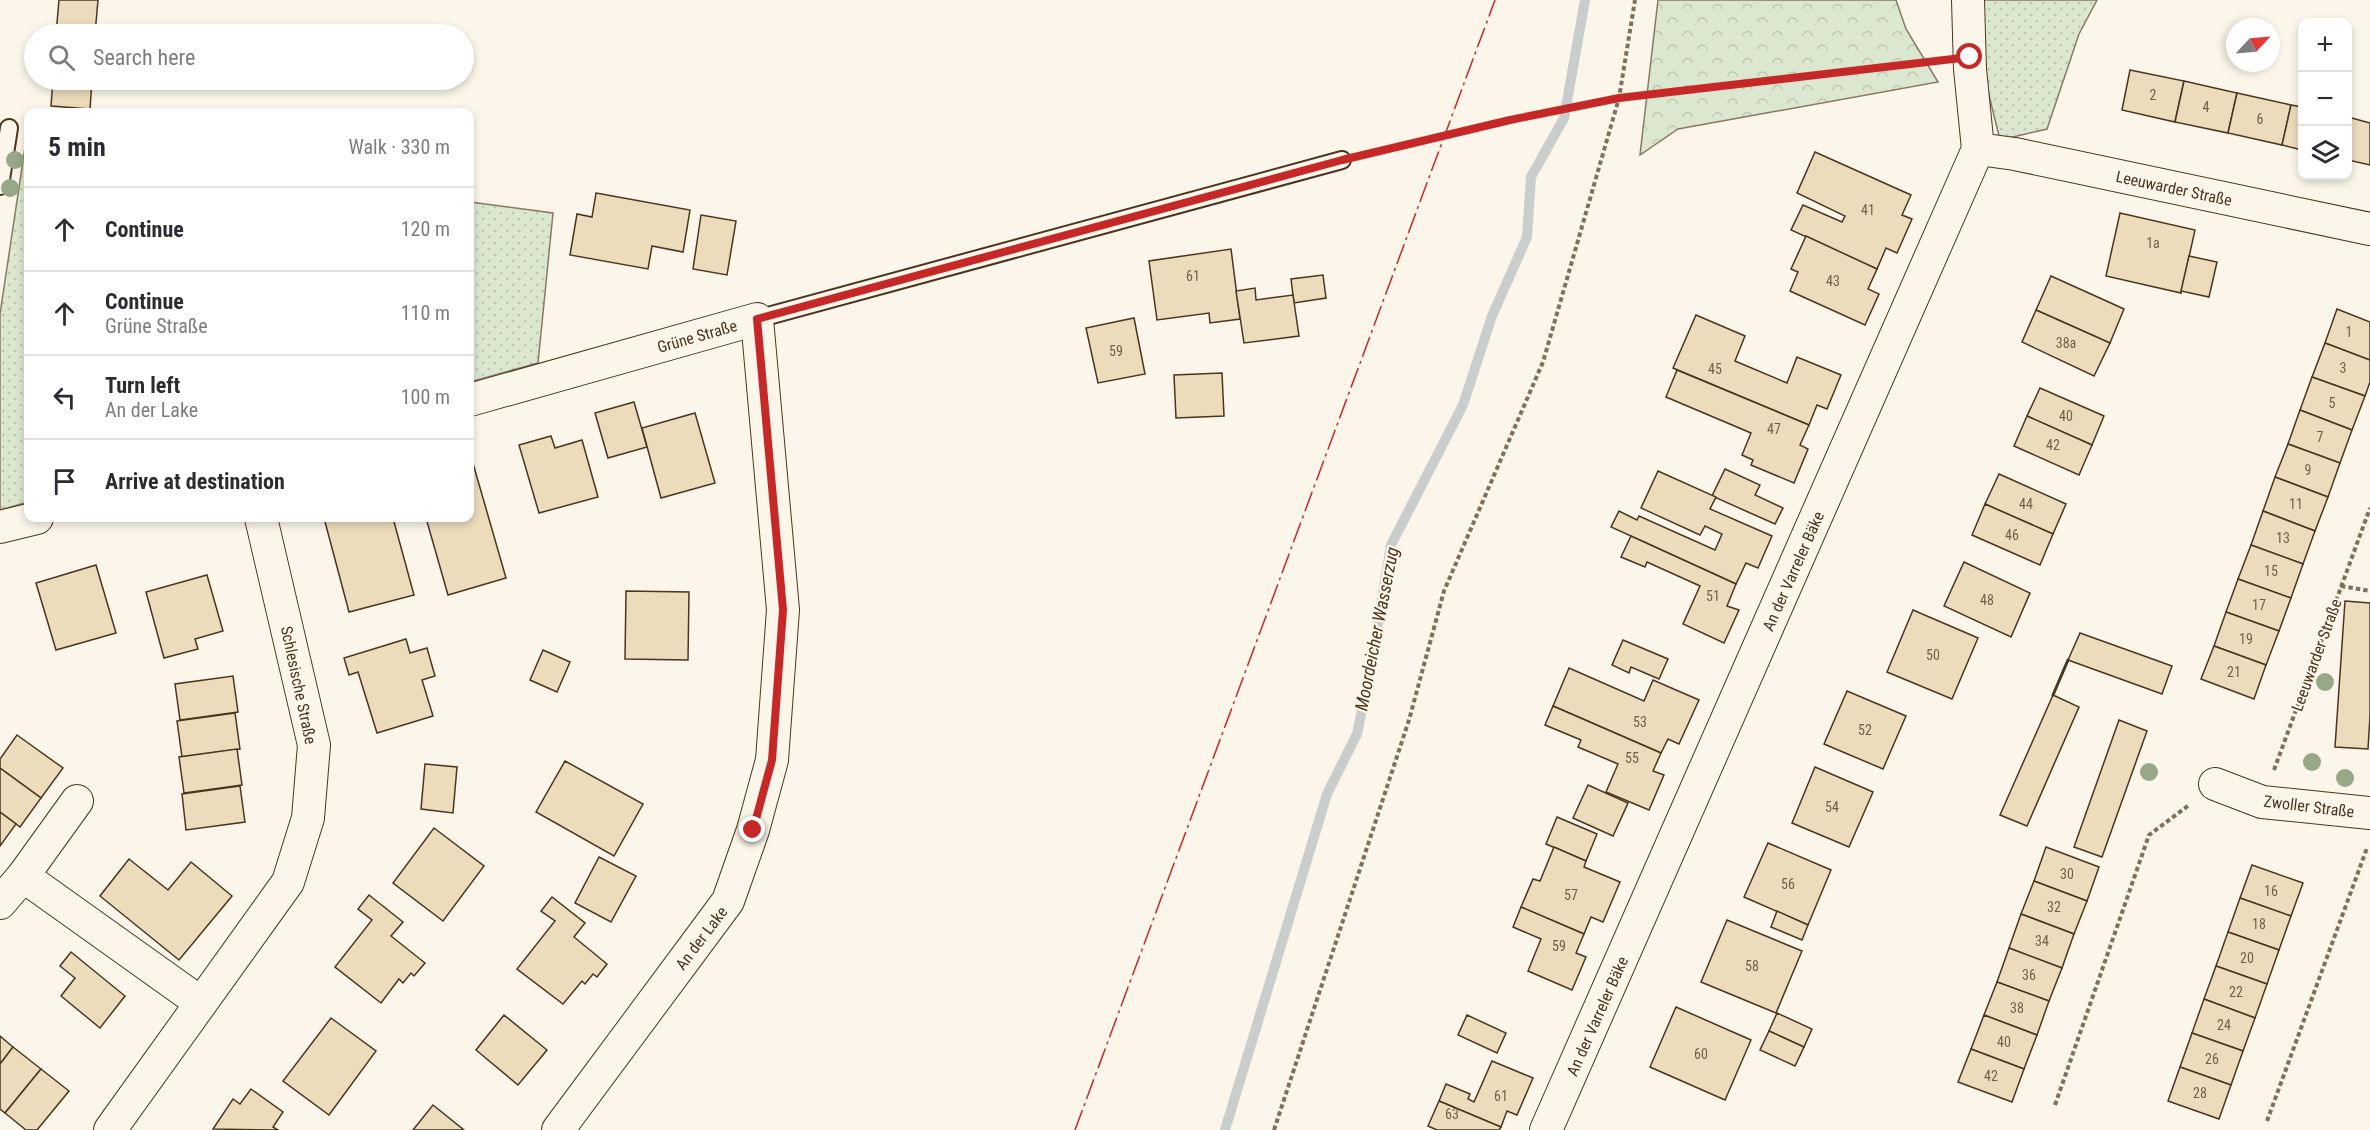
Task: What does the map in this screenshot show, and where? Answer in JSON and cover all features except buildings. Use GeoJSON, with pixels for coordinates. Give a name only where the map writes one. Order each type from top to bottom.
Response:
{"type":"FeatureCollection","features":[{"type":"Feature","properties":{"kind":"street","name":"An der Varreler Bäke"},"geometry":{"type":"LineString","coordinates":[[1546,1130],[1978,149],[1970,57],[1968,0]]}},
{"type":"Feature","properties":{"kind":"street","name":"Leeuwarder Straße"},"geometry":{"type":"LineString","coordinates":[[1978,149],[2015,154],[2370,229]]}},
{"type":"Feature","properties":{"kind":"street","name":"Grüne Straße"},"geometry":{"type":"LineString","coordinates":[[474,399],[757,319]]}},
{"type":"Feature","properties":{"kind":"street","name":"An der Lake"},"geometry":{"type":"LineString","coordinates":[[558,1130],[728,901],[753,830],[772,760],[783,610],[757,319]]}},
{"type":"Feature","properties":{"kind":"street"},"geometry":{"type":"LineString","coordinates":[[0,527],[24,521]]}},
{"type":"Feature","properties":{"kind":"street","name":"Schlesische Straße"},"geometry":{"type":"LineString","coordinates":[[110,1130],[288,882],[308,818],[314,745],[262,522]]}},
{"type":"Feature","properties":{"kind":"street","name":"Zwoller Straße"},"geometry":{"type":"LineString","coordinates":[[2215,784],[2262,802],[2370,813]]}},
{"type":"Feature","properties":{"kind":"street"},"geometry":{"type":"LineString","coordinates":[[0,903],[23,876],[77,801]]}},
{"type":"Feature","properties":{"kind":"street"},"geometry":{"type":"LineString","coordinates":[[23,876],[201,1003]]}},
{"type":"Feature","properties":{"kind":"lane"},"geometry":{"type":"LineString","coordinates":[[0,186],[9,128]]}},
{"type":"Feature","properties":{"kind":"lane","name":"Grüne Straße"},"geometry":{"type":"LineString","coordinates":[[757,319],[1342,160]]}},
{"type":"Feature","properties":{"kind":"path"},"geometry":{"type":"LineString","coordinates":[[1274,1130],[1409,720],[1444,591],[1543,362],[1619,98],[1635,0]]}},
{"type":"Feature","properties":{"kind":"path"},"geometry":{"type":"LineString","coordinates":[[1342,160],[1510,120],[1619,98],[1970,57]]}},
{"type":"Feature","properties":{"kind":"path","name":"Leeuwarder Straße"},"geometry":{"type":"LineString","coordinates":[[2262,802],[2370,508]]}},
{"type":"Feature","properties":{"kind":"path"},"geometry":{"type":"LineString","coordinates":[[2341,585],[2370,591]]}},
{"type":"Feature","properties":{"kind":"path"},"geometry":{"type":"LineString","coordinates":[[2055,1106],[2149,835],[2215,784]]}},
{"type":"Feature","properties":{"kind":"path"},"geometry":{"type":"LineString","coordinates":[[2267,1121],[2370,838]]}},
{"type":"Feature","properties":{"kind":"green space"},"geometry":{"type":"Polygon","coordinates":[[[1658,0],[1896,0],[1906,29],[1938,82],[1678,129],[1640,155],[1658,0]]]}},
{"type":"Feature","properties":{"kind":"green space"},"geometry":{"type":"Polygon","coordinates":[[[1980,0],[2097,0],[2079,34],[2047,129],[2000,140],[1987,87],[1980,0]]]}},
{"type":"Feature","properties":{"kind":"green space"},"geometry":{"type":"Polygon","coordinates":[[[24,154],[24,503],[0,510],[0,314],[24,154]]]}},
{"type":"Feature","properties":{"kind":"green space"},"geometry":{"type":"Polygon","coordinates":[[[474,203],[553,213],[538,363],[474,381],[474,203]]]}},
{"type":"Feature","properties":{"kind":"waterway","name":"Moordeicher Wasserzug"},"geometry":{"type":"LineString","coordinates":[[1225,1130],[1327,794],[1357,734],[1391,545],[1463,405],[1492,316],[1527,237],[1531,177],[1564,118],[1585,0]]}},
{"type":"Feature","properties":{"kind":"wall"},"geometry":{"type":"LineString","coordinates":[[2053,695],[2068,660]]}},
{"type":"Feature","properties":{"kind":"power"},"geometry":{"type":"LineString","coordinates":[[1075,1130],[1495,0]]}},
{"type":"Feature","properties":{"kind":"route"},"geometry":{"type":"LineString","coordinates":[[753,830],[772,760],[783,610],[757,319],[1342,160],[1510,120],[1619,98],[1970,57]]}}]}
